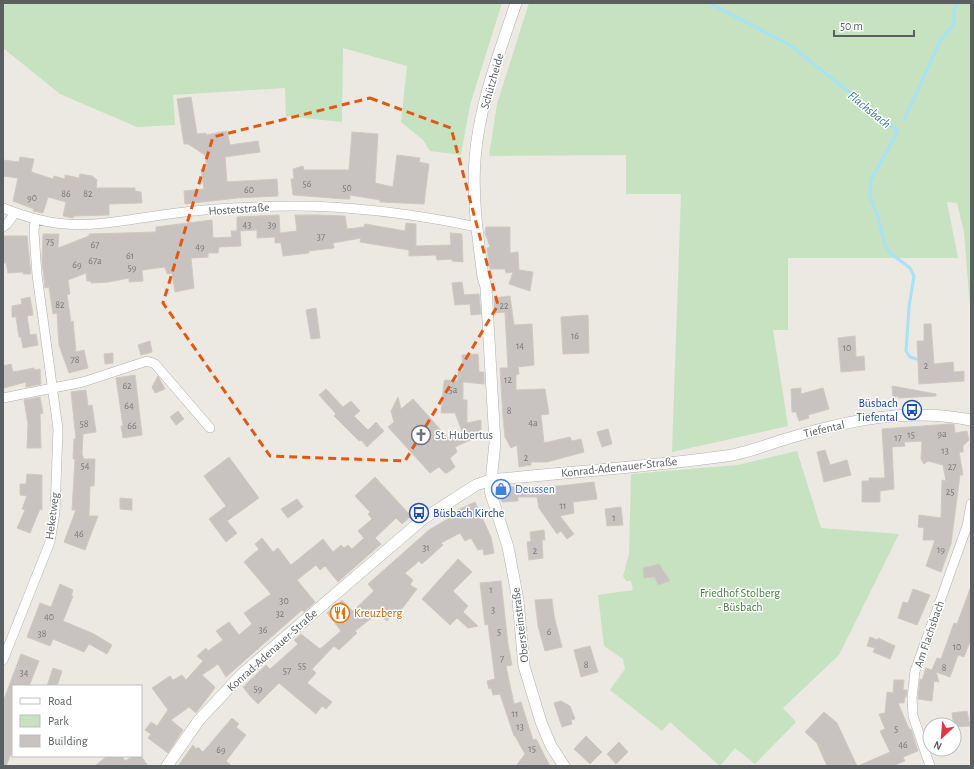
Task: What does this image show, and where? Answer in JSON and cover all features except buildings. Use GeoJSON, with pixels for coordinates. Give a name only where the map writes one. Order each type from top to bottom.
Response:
{"type":"FeatureCollection","features":[{"type":"Feature","properties":{"kind":"street","name":"Schützheide"},"geometry":{"type":"LineString","coordinates":[[477,227],[474,197],[474,160],[484,103],[516,3]]}},
{"type":"Feature","properties":{"kind":"street","name":"Hostetstraße"},"geometry":{"type":"LineString","coordinates":[[3,208],[36,220],[58,224],[84,226],[170,214],[257,207],[302,206],[331,207],[434,218],[477,227]]}},
{"type":"Feature","properties":{"kind":"street"},"geometry":{"type":"LineString","coordinates":[[3,227],[15,213]]}},
{"type":"Feature","properties":{"kind":"street","name":"Heketweg"},"geometry":{"type":"LineString","coordinates":[[3,660],[50,542],[55,512],[58,429],[37,275],[34,232],[36,220]]}},
{"type":"Feature","properties":{"kind":"street"},"geometry":{"type":"LineString","coordinates":[[477,227],[489,318],[496,443],[491,480]]}},
{"type":"Feature","properties":{"kind":"street"},"geometry":{"type":"LineString","coordinates":[[3,398],[83,382],[147,361],[155,364],[210,428]]}},
{"type":"Feature","properties":{"kind":"street","name":"Tiefental"},"geometry":{"type":"LineString","coordinates":[[728,456],[825,427],[876,418],[912,414],[942,415],[971,420]]}},
{"type":"Feature","properties":{"kind":"street","name":"Konrad-Adenauer-Straße"},"geometry":{"type":"LineString","coordinates":[[167,766],[199,720],[242,674],[423,519],[476,485],[491,480],[728,456]]}},
{"type":"Feature","properties":{"kind":"street","name":"Obersteinstraße"},"geometry":{"type":"LineString","coordinates":[[491,480],[490,491],[508,547],[518,600],[524,666],[541,722],[551,746],[564,766]]}},
{"type":"Feature","properties":{"kind":"street","name":"Am Flachsbach"},"geometry":{"type":"LineString","coordinates":[[930,766],[913,716],[912,698],[915,671],[967,526],[971,504]]}},
{"type":"Feature","properties":{"kind":"highlighted area"},"geometry":{"type":"Polygon","coordinates":[[[370,98],[451,128],[498,305],[405,461],[270,456],[163,303],[213,137],[370,98]]]}},
{"type":"Feature","properties":{"kind":"green space"},"geometry":{"type":"Polygon","coordinates":[[[3,3],[502,3],[470,105],[461,155],[430,151],[423,140],[401,122],[407,66],[343,48],[342,122],[286,116],[285,88],[173,95],[175,125],[137,127],[60,94],[3,48],[3,3]]]}},
{"type":"Feature","properties":{"kind":"green space"},"geometry":{"type":"Polygon","coordinates":[[[529,3],[971,3],[971,320],[964,232],[957,203],[947,202],[958,258],[788,258],[788,330],[773,330],[788,426],[672,452],[681,194],[626,194],[626,155],[489,156],[497,104],[529,3]]]}},
{"type":"Feature","properties":{"kind":"green space","name":"Friedhof Stolberg - Büsbach"},"geometry":{"type":"Polygon","coordinates":[[[797,451],[821,528],[899,534],[839,655],[783,708],[796,722],[755,764],[735,748],[720,766],[670,722],[662,731],[610,690],[625,669],[623,659],[604,646],[598,595],[633,590],[631,581],[626,581],[623,576],[629,554],[631,474],[737,465],[797,451]]]}},
{"type":"Feature","properties":{"kind":"waterway","name":"Flachsbach"},"geometry":{"type":"LineString","coordinates":[[709,3],[790,45],[898,131],[871,180],[870,197],[877,214],[885,245],[890,253],[910,268],[914,276],[909,307],[906,351],[910,357],[916,359]]}},
{"type":"Feature","properties":{"kind":"waterway"},"geometry":{"type":"LineString","coordinates":[[904,120],[941,39],[954,25],[954,10],[958,3]]}},
{"type":"Feature","properties":{"kind":"place","name":"Büsbach Tiefental"},"geometry":{"type":"Point","coordinates":[912,410]}},
{"type":"Feature","properties":{"kind":"place","name":"St. Hubertus"},"geometry":{"type":"Point","coordinates":[421,435]}},
{"type":"Feature","properties":{"kind":"place","name":"Deussen"},"geometry":{"type":"Point","coordinates":[501,489]}},
{"type":"Feature","properties":{"kind":"place","name":"Büsbach Kirche"},"geometry":{"type":"Point","coordinates":[419,513]}},
{"type":"Feature","properties":{"kind":"place","name":"Kreuzberg"},"geometry":{"type":"Point","coordinates":[340,613]}}]}
